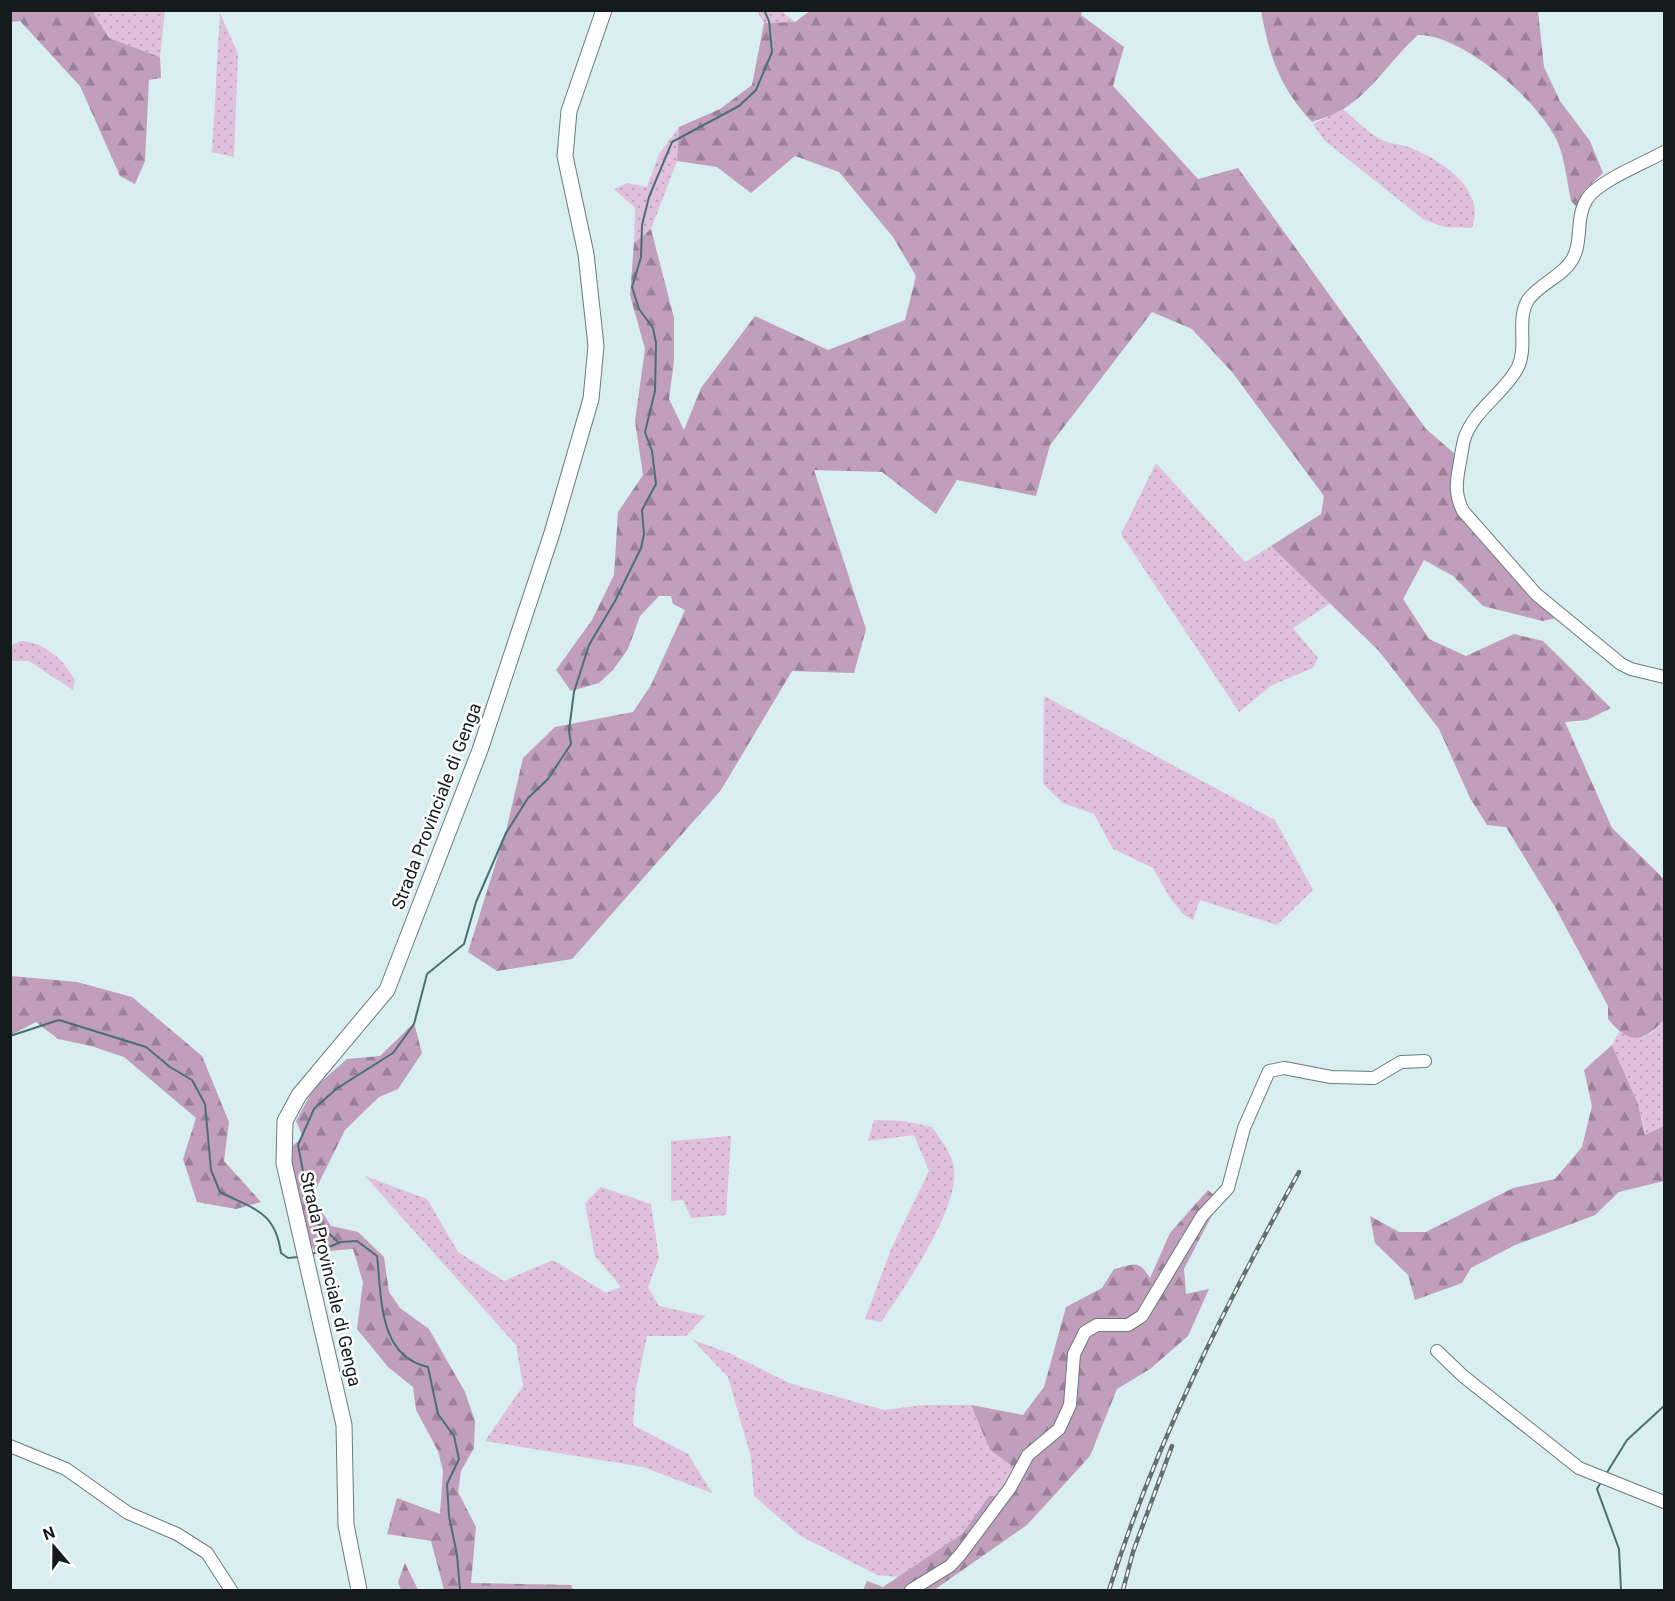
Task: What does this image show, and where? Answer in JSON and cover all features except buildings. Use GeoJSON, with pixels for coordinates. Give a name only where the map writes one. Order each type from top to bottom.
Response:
{"type":"FeatureCollection","features":[{"type":"Feature","properties":{"kind":"main road","name":"Strada Provinciale di Genga"},"geometry":{"type":"LineString","coordinates":[[359,1590],[346,1526],[344,1425],[284,1162],[285,1121],[299,1095],[387,990],[480,750],[552,533],[591,399],[595,334],[586,254],[565,156],[569,111],[604,10]]}},
{"type":"Feature","properties":{"kind":"street"},"geometry":{"type":"LineString","coordinates":[[1665,152],[1598,188],[1587,198],[1580,213],[1576,250],[1571,261],[1537,290],[1527,302],[1523,314],[1523,347],[1518,365],[1507,383],[1475,419],[1464,439],[1456,487],[1463,511],[1536,594],[1621,664],[1631,669],[1665,677]]}},
{"type":"Feature","properties":{"kind":"street"},"geometry":{"type":"LineString","coordinates":[[911,1590],[950,1566],[1010,1488],[1028,1455],[1059,1429],[1070,1405],[1074,1354],[1085,1332],[1097,1325],[1128,1325],[1142,1317],[1202,1216],[1228,1188],[1244,1128],[1269,1071],[1284,1068],[1331,1077],[1374,1078],[1401,1062],[1425,1061]]}},
{"type":"Feature","properties":{"kind":"street"},"geometry":{"type":"LineString","coordinates":[[1437,1352],[1463,1376],[1587,1473],[1665,1502]]}},
{"type":"Feature","properties":{"kind":"street"},"geometry":{"type":"LineString","coordinates":[[10,1446],[66,1469],[128,1513],[177,1534],[207,1553],[231,1590]]}},
{"type":"Feature","properties":{"kind":"shaded area"},"geometry":{"type":"Polygon","coordinates":[[[95,11],[165,11],[160,57],[109,38],[94,14],[95,11]]]}},
{"type":"Feature","properties":{"kind":"shaded area"},"geometry":{"type":"Polygon","coordinates":[[[757,11],[781,11],[795,22],[764,23],[757,11]]]}},
{"type":"Feature","properties":{"kind":"shaded area"},"geometry":{"type":"Polygon","coordinates":[[[220,13],[238,54],[234,157],[212,152],[220,13]]]}},
{"type":"Feature","properties":{"kind":"shaded area"},"geometry":{"type":"Polygon","coordinates":[[[1343,109],[1375,136],[1423,153],[1458,178],[1473,201],[1475,214],[1472,228],[1444,227],[1423,219],[1324,140],[1313,124],[1343,109]]]}},
{"type":"Feature","properties":{"kind":"shaded area"},"geometry":{"type":"Polygon","coordinates":[[[679,127],[677,161],[651,229],[634,243],[635,208],[614,189],[628,183],[647,187],[659,154],[679,127]]]}},
{"type":"Feature","properties":{"kind":"shaded area"},"geometry":{"type":"Polygon","coordinates":[[[1156,463],[1245,562],[1271,546],[1331,603],[1293,628],[1318,658],[1313,668],[1272,685],[1239,712],[1121,534],[1156,463]]]}},
{"type":"Feature","properties":{"kind":"shaded area"},"geometry":{"type":"Polygon","coordinates":[[[21,641],[38,645],[60,660],[75,681],[73,690],[29,661],[11,661],[11,645],[21,641]]]}},
{"type":"Feature","properties":{"kind":"shaded area"},"geometry":{"type":"Polygon","coordinates":[[[1044,696],[1275,820],[1313,890],[1277,925],[1200,900],[1193,920],[1183,914],[1170,898],[1153,868],[1113,849],[1094,814],[1063,803],[1043,784],[1044,696]]]}},
{"type":"Feature","properties":{"kind":"shaded area"},"geometry":{"type":"Polygon","coordinates":[[[1664,1020],[1664,1126],[1646,1136],[1638,1104],[1612,1045],[1619,1032],[1640,1037],[1649,1035],[1664,1020]]]}},
{"type":"Feature","properties":{"kind":"shaded area"},"geometry":{"type":"Polygon","coordinates":[[[874,1120],[904,1121],[932,1127],[948,1152],[954,1168],[953,1185],[939,1226],[915,1270],[881,1322],[865,1319],[891,1249],[929,1171],[914,1135],[868,1141],[874,1120]]]}},
{"type":"Feature","properties":{"kind":"shaded area"},"geometry":{"type":"Polygon","coordinates":[[[731,1136],[726,1215],[691,1218],[683,1200],[671,1201],[671,1141],[731,1136]]]}},
{"type":"Feature","properties":{"kind":"shaded area"},"geometry":{"type":"Polygon","coordinates":[[[365,1176],[427,1199],[458,1252],[504,1281],[553,1260],[606,1293],[621,1287],[595,1256],[585,1203],[601,1187],[651,1204],[659,1258],[648,1287],[659,1306],[705,1316],[686,1336],[647,1336],[636,1389],[633,1425],[688,1454],[712,1493],[643,1467],[485,1441],[523,1386],[516,1345],[365,1176]]]}},
{"type":"Feature","properties":{"kind":"shaded area"},"geometry":{"type":"Polygon","coordinates":[[[693,1340],[729,1353],[789,1383],[884,1410],[924,1405],[971,1405],[990,1450],[1021,1473],[1007,1495],[989,1496],[962,1534],[899,1577],[877,1575],[799,1535],[754,1496],[751,1457],[728,1377],[693,1340]]]}},
{"type":"Feature","properties":{"kind":"green space"},"geometry":{"type":"Polygon","coordinates":[[[11,10],[95,11],[94,14],[109,38],[160,57],[161,78],[149,80],[145,161],[135,184],[120,176],[80,86],[20,21],[11,22],[11,10]]]}},
{"type":"Feature","properties":{"kind":"green space"},"geometry":{"type":"Polygon","coordinates":[[[810,11],[1082,11],[1081,15],[1124,47],[1113,86],[1198,179],[1238,168],[1426,429],[1455,454],[1453,490],[1560,617],[1543,621],[1483,606],[1453,576],[1424,560],[1403,599],[1429,639],[1466,656],[1514,634],[1543,641],[1611,708],[1587,720],[1565,722],[1612,828],[1664,879],[1664,1020],[1656,1028],[1642,1037],[1630,1037],[1608,1019],[1608,1006],[1555,907],[1506,827],[1487,825],[1470,798],[1439,729],[1379,651],[1271,546],[1321,514],[1324,496],[1232,372],[1192,329],[1152,312],[1050,445],[1036,496],[957,480],[936,514],[882,472],[814,470],[866,629],[854,673],[792,671],[721,790],[572,959],[497,971],[468,952],[507,827],[523,758],[555,727],[633,712],[651,685],[685,610],[673,604],[671,596],[659,596],[640,616],[628,649],[613,670],[599,683],[571,691],[556,670],[592,620],[614,575],[618,512],[643,475],[635,421],[645,349],[630,295],[634,243],[651,229],[674,318],[674,361],[669,399],[684,430],[701,388],[755,316],[828,350],[905,320],[916,276],[893,237],[839,172],[795,156],[751,193],[717,167],[677,161],[679,127],[720,109],[752,85],[764,23],[795,22],[810,11]]]}},
{"type":"Feature","properties":{"kind":"green space"},"geometry":{"type":"Polygon","coordinates":[[[1261,11],[1538,11],[1544,67],[1560,101],[1590,141],[1603,173],[1584,191],[1577,207],[1571,201],[1558,143],[1535,109],[1498,73],[1456,46],[1436,38],[1418,35],[1354,102],[1336,113],[1312,122],[1291,96],[1278,71],[1268,43],[1261,11]]]}},
{"type":"Feature","properties":{"kind":"green space"},"geometry":{"type":"Polygon","coordinates":[[[11,976],[77,982],[132,997],[202,1056],[229,1122],[224,1161],[261,1202],[236,1209],[197,1202],[183,1159],[196,1118],[124,1057],[91,1046],[58,1039],[36,1022],[11,1035],[11,976]]]}},
{"type":"Feature","properties":{"kind":"green space"},"geometry":{"type":"Polygon","coordinates":[[[414,1023],[422,1053],[398,1089],[379,1097],[345,1130],[312,1197],[331,1226],[358,1232],[384,1257],[389,1292],[400,1308],[429,1329],[465,1392],[475,1421],[474,1448],[461,1471],[458,1492],[476,1527],[471,1583],[571,1585],[573,1590],[444,1590],[431,1541],[387,1534],[397,1498],[440,1514],[443,1471],[438,1451],[416,1410],[413,1387],[388,1367],[357,1329],[363,1282],[353,1249],[315,1252],[301,1225],[286,1159],[291,1147],[303,1137],[296,1121],[314,1088],[347,1059],[380,1056],[414,1023]]]}},
{"type":"Feature","properties":{"kind":"green space"},"geometry":{"type":"Polygon","coordinates":[[[1612,1045],[1638,1104],[1645,1135],[1664,1126],[1664,1181],[1619,1192],[1595,1215],[1515,1245],[1471,1268],[1462,1283],[1415,1300],[1408,1275],[1375,1243],[1370,1216],[1399,1232],[1426,1232],[1513,1188],[1555,1179],[1582,1147],[1592,1106],[1584,1070],[1612,1045]]]}},
{"type":"Feature","properties":{"kind":"green space"},"geometry":{"type":"Polygon","coordinates":[[[1208,1190],[1217,1198],[1212,1215],[1184,1269],[1186,1294],[1209,1289],[1188,1336],[1150,1369],[1117,1389],[1090,1456],[1027,1525],[934,1590],[863,1590],[867,1581],[883,1587],[962,1534],[989,1496],[1007,1495],[1020,1472],[990,1450],[971,1405],[1023,1415],[1044,1387],[1066,1307],[1102,1288],[1114,1269],[1136,1264],[1150,1278],[1170,1233],[1208,1190]]]}},
{"type":"Feature","properties":{"kind":"green space"},"geometry":{"type":"Polygon","coordinates":[[[405,1563],[418,1590],[401,1590],[398,1582],[405,1563]]]}},
{"type":"Feature","properties":{"kind":"waterway"},"geometry":{"type":"LineString","coordinates":[[339,1243],[318,1223],[309,1202],[298,1145],[314,1109],[336,1089],[393,1053],[414,1024],[427,974],[464,944],[476,902],[506,833],[528,798],[548,779],[571,744],[569,730],[574,692],[589,645],[615,601],[641,548],[644,534],[642,510],[656,484],[652,451],[645,432],[655,391],[656,343],[653,328],[639,309],[632,287],[641,257],[642,225],[649,197],[672,142],[739,106],[756,90],[772,52],[769,21],[764,10]]}},
{"type":"Feature","properties":{"kind":"waterway"},"geometry":{"type":"LineString","coordinates":[[10,1036],[59,1020],[146,1047],[170,1067],[192,1080],[205,1104],[211,1170],[220,1192],[261,1213],[274,1228],[281,1253],[288,1258],[298,1257]]}},
{"type":"Feature","properties":{"kind":"waterway"},"geometry":{"type":"LineString","coordinates":[[310,1255],[341,1242],[357,1241],[377,1256],[382,1307],[391,1338],[400,1351],[412,1361],[428,1367],[438,1414],[454,1436],[459,1459],[447,1484],[449,1516],[457,1555],[460,1590]]}},
{"type":"Feature","properties":{"kind":"waterway"},"geometry":{"type":"LineString","coordinates":[[1606,1474],[1627,1440],[1664,1406]]}},
{"type":"Feature","properties":{"kind":"waterway"},"geometry":{"type":"LineString","coordinates":[[1601,1482],[1597,1489],[1619,1549],[1621,1590]]}},
{"type":"Feature","properties":{"kind":"railway"},"geometry":{"type":"LineString","coordinates":[[1109,1590],[1148,1482],[1194,1376],[1218,1325],[1299,1172]]}},
{"type":"Feature","properties":{"kind":"railway"},"geometry":{"type":"LineString","coordinates":[[1123,1590],[1133,1552],[1172,1446]]}}]}
